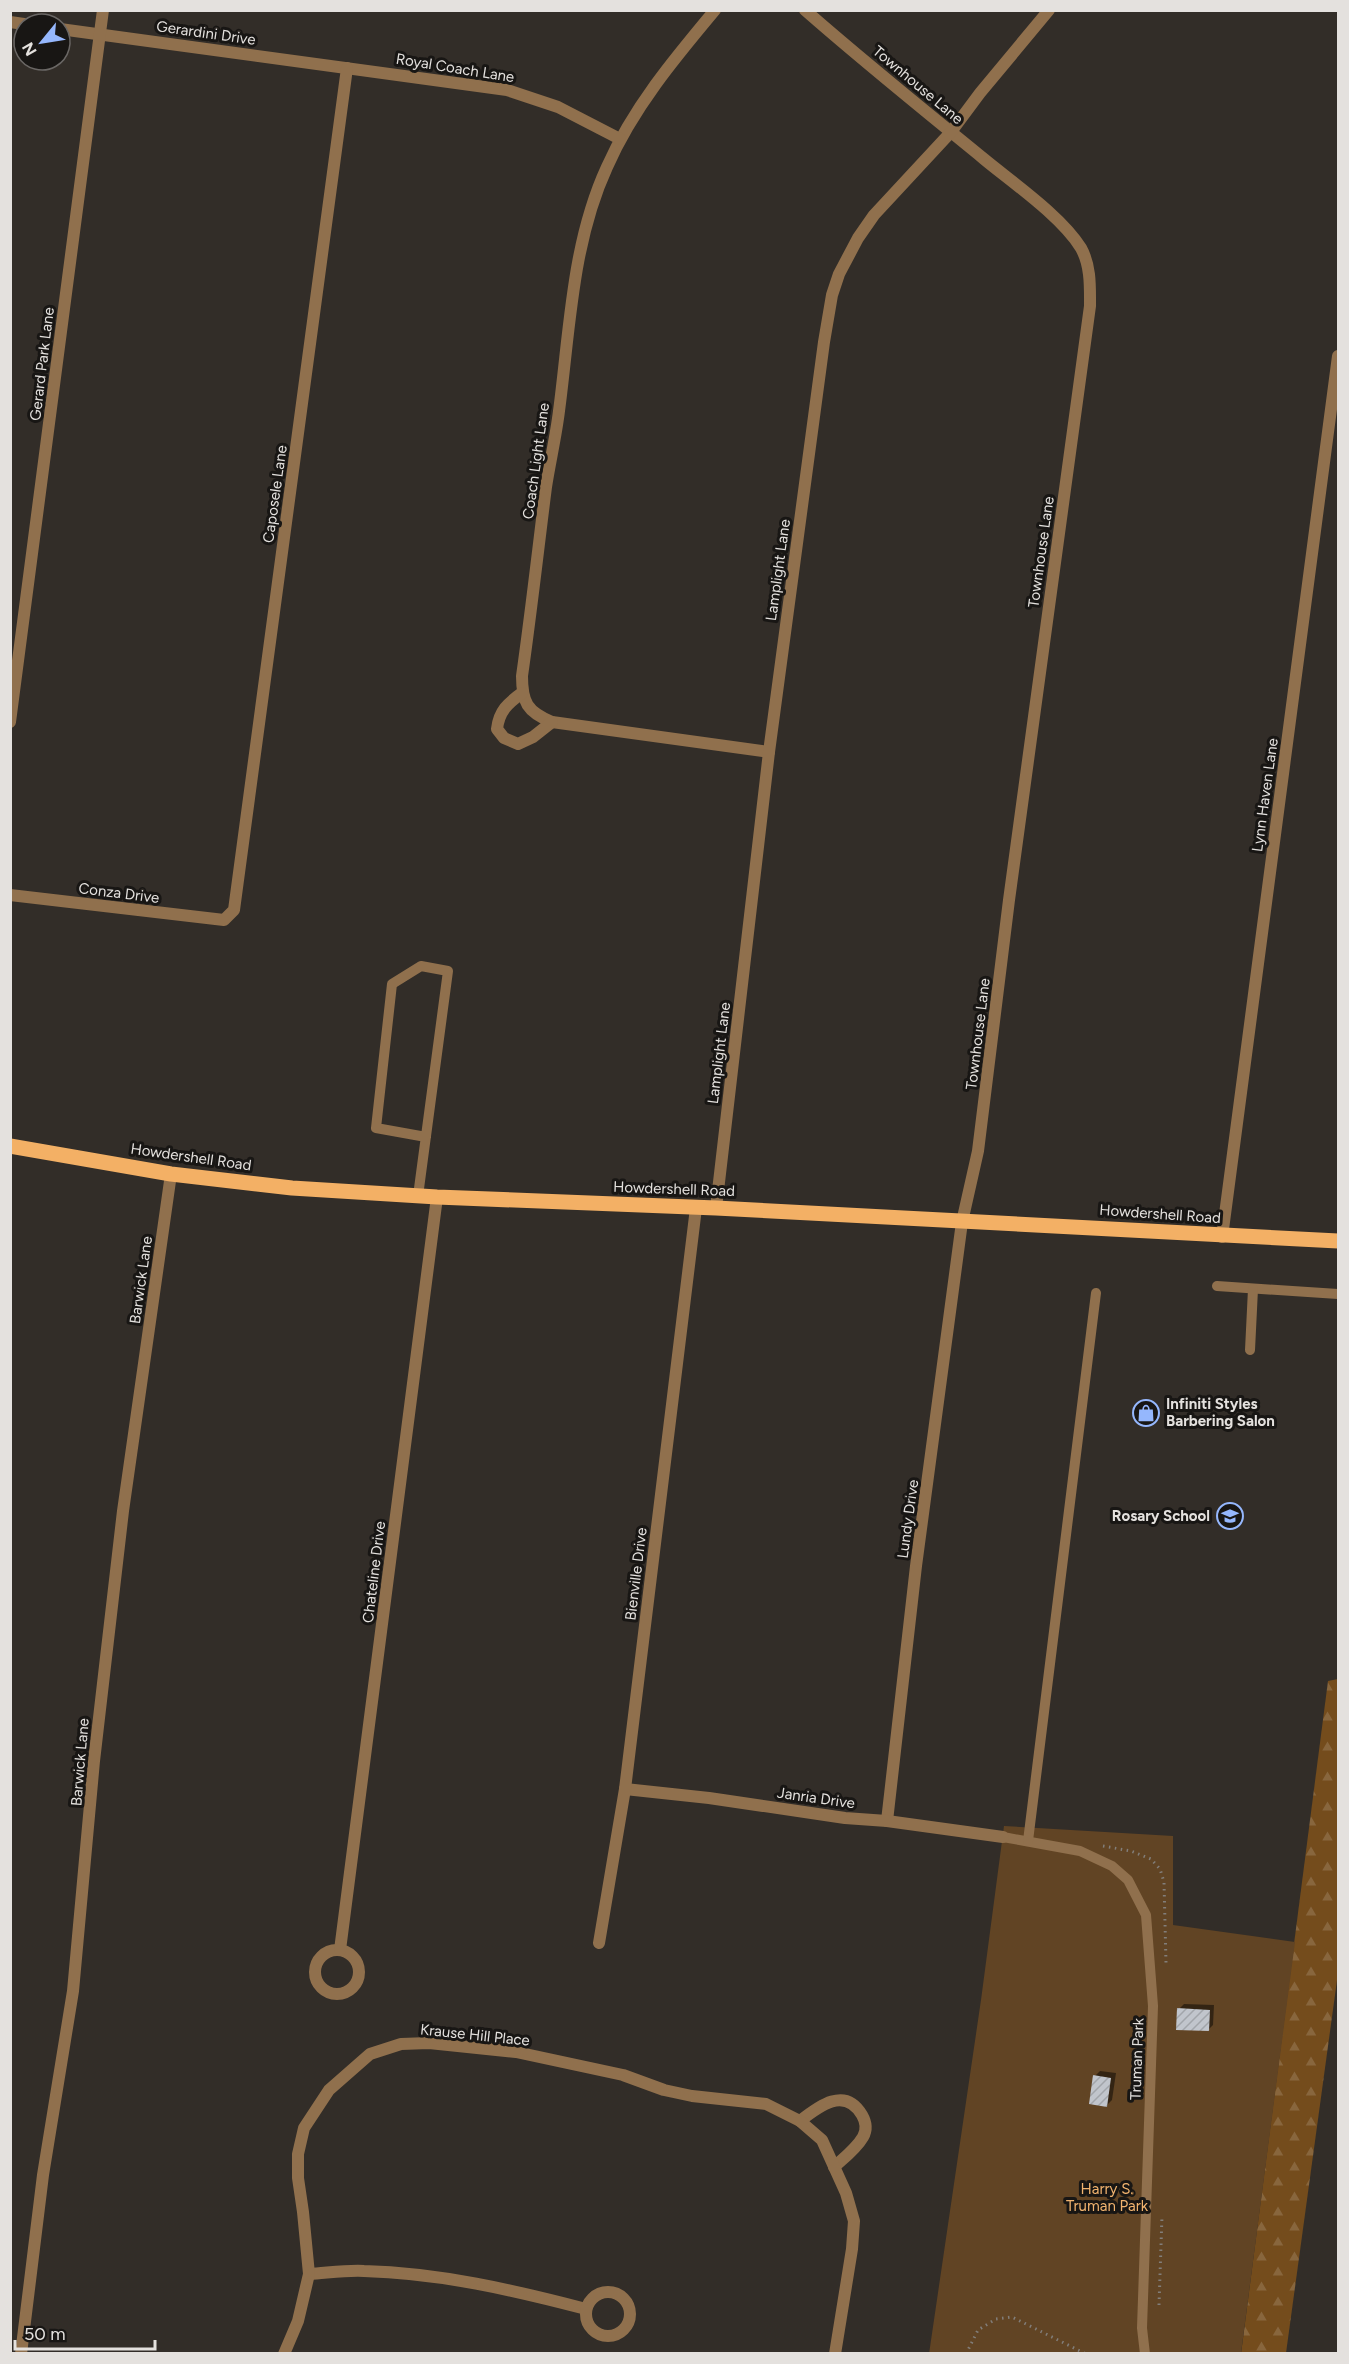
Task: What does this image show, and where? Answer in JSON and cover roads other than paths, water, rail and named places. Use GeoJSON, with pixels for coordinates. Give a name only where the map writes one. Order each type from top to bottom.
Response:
{"type":"FeatureCollection","features":[{"type":"Feature","properties":{"kind":"main road","name":"Howdershell Road"},"geometry":{"type":"LineString","coordinates":[[10,1146],[171,1174],[292,1188],[437,1197],[716,1208],[1222,1237],[1338,1241]]}},
{"type":"Feature","properties":{"kind":"street","name":"Gerard Park Lane"},"geometry":{"type":"LineString","coordinates":[[10,722],[103,10]]}},
{"type":"Feature","properties":{"kind":"street","name":"Coach Light Lane"},"geometry":{"type":"LineString","coordinates":[[522,693],[522,676],[546,486],[559,414],[575,278],[584,229],[606,168],[620,139],[655,85],[715,10]]}},
{"type":"Feature","properties":{"kind":"street","name":"Townhouse Lane"},"geometry":{"type":"LineString","coordinates":[[805,10],[1031,196],[1081,248],[1088,266],[1090,306],[1009,900],[978,1151],[962,1222]]}},
{"type":"Feature","properties":{"kind":"street","name":"Lamplight Lane"},"geometry":{"type":"LineString","coordinates":[[716,1208],[769,752],[822,354],[832,295],[847,255],[874,215],[951,132],[980,93],[1049,10]]}},
{"type":"Feature","properties":{"kind":"street","name":"Gerardini Drive"},"geometry":{"type":"LineString","coordinates":[[72,30],[347,68]]}},
{"type":"Feature","properties":{"kind":"street","name":"Royal Coach Lane"},"geometry":{"type":"LineString","coordinates":[[347,68],[507,90],[558,107],[620,139]]}},
{"type":"Feature","properties":{"kind":"street","name":"Caposele Lane"},"geometry":{"type":"LineString","coordinates":[[224,920],[234,910],[347,68]]}},
{"type":"Feature","properties":{"kind":"street","name":"Lynn Haven Lane"},"geometry":{"type":"LineString","coordinates":[[1222,1237],[1338,357]]}},
{"type":"Feature","properties":{"kind":"street"},"geometry":{"type":"LineString","coordinates":[[552,722],[533,737],[518,744],[504,738],[497,729],[498,717],[508,703],[522,693],[527,705],[537,716],[552,722],[769,752]]}},
{"type":"Feature","properties":{"kind":"street","name":"Conza Drive"},"geometry":{"type":"LineString","coordinates":[[10,895],[224,920]]}},
{"type":"Feature","properties":{"kind":"street","name":"Barwick Lane"},"geometry":{"type":"LineString","coordinates":[[21,2354],[43,2175],[74,1991],[94,1761],[123,1511],[171,1174]]}},
{"type":"Feature","properties":{"kind":"street","name":"Chateline Drive"},"geometry":{"type":"LineString","coordinates":[[340,1950],[437,1197]]}},
{"type":"Feature","properties":{"kind":"street","name":"Bienville Drive"},"geometry":{"type":"LineString","coordinates":[[599,1943],[625,1789],[696,1208]]}},
{"type":"Feature","properties":{"kind":"street","name":"Lundy Drive"},"geometry":{"type":"LineString","coordinates":[[887,1821],[916,1566],[962,1222]]}},
{"type":"Feature","properties":{"kind":"street","name":"Janria Drive"},"geometry":{"type":"LineString","coordinates":[[625,1789],[1003,1837]]}},
{"type":"Feature","properties":{"kind":"street","name":"Krause Hill Place"},"geometry":{"type":"LineString","coordinates":[[284,2354],[298,2321],[309,2274],[297,2178],[298,2154],[304,2128],[329,2090],[370,2054],[380,2050],[400,2044],[429,2043],[516,2052],[624,2075],[674,2092],[765,2104],[800,2121],[822,2140],[834,2167]]}},
{"type":"Feature","properties":{"kind":"street"},"geometry":{"type":"LineString","coordinates":[[800,2121],[829,2101],[845,2101],[856,2105],[866,2122],[865,2135],[834,2167],[846,2193],[854,2220],[852,2249],[835,2354]]}},
{"type":"Feature","properties":{"kind":"street"},"geometry":{"type":"LineString","coordinates":[[309,2274],[362,2271],[447,2278],[586,2309]]}},
{"type":"Feature","properties":{"kind":"lane"},"geometry":{"type":"LineString","coordinates":[[418,1196],[426,1137],[448,971],[421,966],[392,984],[376,1128],[426,1137]]}},
{"type":"Feature","properties":{"kind":"lane"},"geometry":{"type":"LineString","coordinates":[[1217,1286],[1338,1294]]}},
{"type":"Feature","properties":{"kind":"lane"},"geometry":{"type":"LineString","coordinates":[[1250,1350],[1253,1289]]}},
{"type":"Feature","properties":{"kind":"lane"},"geometry":{"type":"LineString","coordinates":[[1028,1841],[1096,1293]]}},
{"type":"Feature","properties":{"kind":"lane","name":"Truman Park"},"geometry":{"type":"LineString","coordinates":[[1003,1837],[1080,1851],[1112,1866],[1128,1880],[1146,1915],[1153,2006],[1142,2328],[1145,2354]]}},
{"type":"Feature","properties":{"kind":"place","name":"Infiniti Styles Barbering Salon"},"geometry":{"type":"Point","coordinates":[1146,1413]}},
{"type":"Feature","properties":{"kind":"place","name":"Rosary School"},"geometry":{"type":"Point","coordinates":[1230,1516]}},
{"type":"Feature","properties":{"kind":"park label","name":"Harry S. Truman Park"},"geometry":{"type":"Point","coordinates":[1107,2198]}}]}
